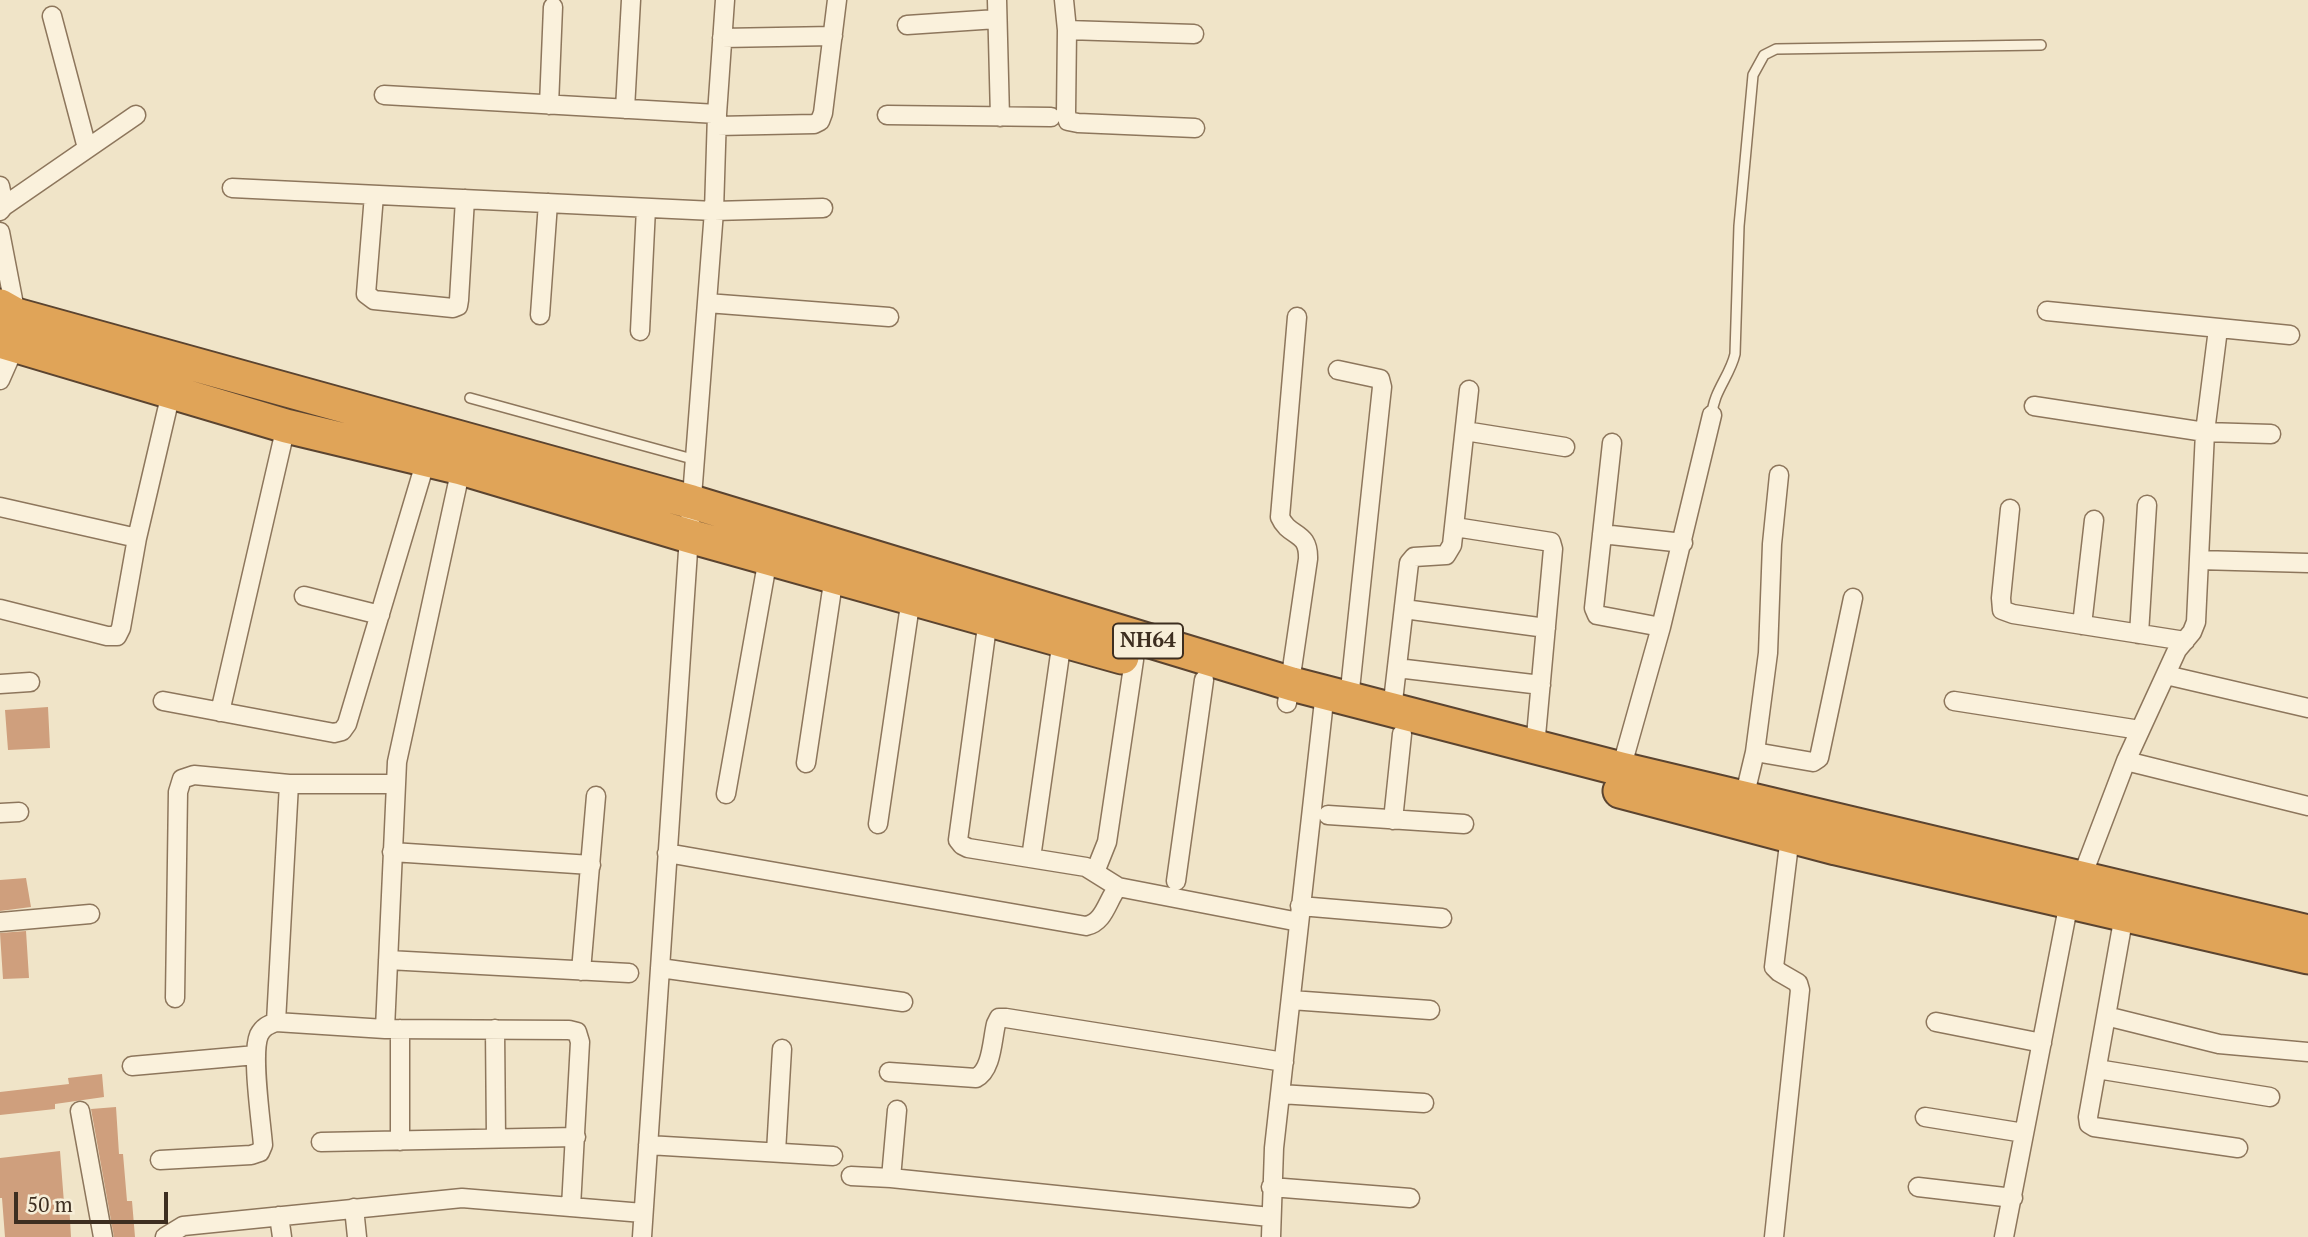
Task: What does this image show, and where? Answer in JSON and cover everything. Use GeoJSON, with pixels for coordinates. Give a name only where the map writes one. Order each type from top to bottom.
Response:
{"type":"FeatureCollection","features":[{"type":"Feature","properties":{"kind":"highway","name":"NH64"},"geometry":{"type":"LineString","coordinates":[[8,327],[172,393],[286,426],[461,468],[689,536],[1204,680],[1332,701],[1790,836],[2308,932]]}},
{"type":"Feature","properties":{"kind":"highway","name":"NH64"},"geometry":{"type":"LineString","coordinates":[[8,327],[692,502],[1289,693]]}},
{"type":"Feature","properties":{"kind":"highway","name":"NH64"},"geometry":{"type":"LineString","coordinates":[[1397,722],[1535,747],[1744,799],[2075,890],[2124,915],[2308,957]]}},
{"type":"Feature","properties":{"kind":"street"},"geometry":{"type":"LineString","coordinates":[[625,109],[631,0]]}},
{"type":"Feature","properties":{"kind":"street"},"geometry":{"type":"LineString","coordinates":[[642,1237],[689,536],[708,303],[725,0]]}},
{"type":"Feature","properties":{"kind":"street"},"geometry":{"type":"LineString","coordinates":[[384,95],[625,109],[717,120],[814,124],[820,121],[823,113],[837,0]]}},
{"type":"Feature","properties":{"kind":"street"},"geometry":{"type":"LineString","coordinates":[[997,0],[1000,117]]}},
{"type":"Feature","properties":{"kind":"street"},"geometry":{"type":"LineString","coordinates":[[1064,0],[1068,30],[1068,121],[1195,128]]}},
{"type":"Feature","properties":{"kind":"street"},"geometry":{"type":"LineString","coordinates":[[549,105],[553,7]]}},
{"type":"Feature","properties":{"kind":"street"},"geometry":{"type":"LineString","coordinates":[[52,16],[87,148]]}},
{"type":"Feature","properties":{"kind":"street"},"geometry":{"type":"LineString","coordinates":[[907,25],[997,19]]}},
{"type":"Feature","properties":{"kind":"street"},"geometry":{"type":"LineString","coordinates":[[1068,30],[1194,34]]}},
{"type":"Feature","properties":{"kind":"street"},"geometry":{"type":"LineString","coordinates":[[722,38],[833,36]]}},
{"type":"Feature","properties":{"kind":"street"},"geometry":{"type":"LineString","coordinates":[[2,209],[136,114]]}},
{"type":"Feature","properties":{"kind":"street"},"geometry":{"type":"LineString","coordinates":[[887,116],[1051,117]]}},
{"type":"Feature","properties":{"kind":"street"},"geometry":{"type":"LineString","coordinates":[[0,186],[2,209]]}},
{"type":"Feature","properties":{"kind":"street"},"geometry":{"type":"LineString","coordinates":[[232,188],[714,211],[823,208]]}},
{"type":"Feature","properties":{"kind":"street"},"geometry":{"type":"LineString","coordinates":[[374,195],[366,294],[374,300],[453,308],[459,300],[465,199]]}},
{"type":"Feature","properties":{"kind":"street"},"geometry":{"type":"LineString","coordinates":[[540,315],[548,203]]}},
{"type":"Feature","properties":{"kind":"street"},"geometry":{"type":"LineString","coordinates":[[640,331],[646,208]]}},
{"type":"Feature","properties":{"kind":"street"},"geometry":{"type":"LineString","coordinates":[[0,232],[8,327],[0,380]]}},
{"type":"Feature","properties":{"kind":"street"},"geometry":{"type":"LineString","coordinates":[[708,303],[889,317]]}},
{"type":"Feature","properties":{"kind":"street"},"geometry":{"type":"LineString","coordinates":[[2047,311],[2290,335]]}},
{"type":"Feature","properties":{"kind":"street"},"geometry":{"type":"LineString","coordinates":[[1289,693],[1309,547],[1303,539],[1284,526],[1280,517],[1297,317]]}},
{"type":"Feature","properties":{"kind":"street"},"geometry":{"type":"LineString","coordinates":[[2004,1237],[2075,890],[2126,761],[2177,650],[2196,622],[2206,432],[2218,329]]}},
{"type":"Feature","properties":{"kind":"street"},"geometry":{"type":"LineString","coordinates":[[1270,1237],[1271,1187],[1300,914],[1382,387],[1380,379],[1338,370]]}},
{"type":"Feature","properties":{"kind":"street"},"geometry":{"type":"LineString","coordinates":[[1393,820],[1397,668],[1409,563],[1414,557],[1446,555],[1452,545],[1469,390]]}},
{"type":"Feature","properties":{"kind":"street"},"geometry":{"type":"LineString","coordinates":[[0,609],[107,636],[117,636],[121,628],[137,538],[172,393]]}},
{"type":"Feature","properties":{"kind":"street"},"geometry":{"type":"LineString","coordinates":[[2034,406],[2206,432],[2271,435]]}},
{"type":"Feature","properties":{"kind":"street"},"geometry":{"type":"LineString","coordinates":[[1621,769],[1683,543],[1712,415]]}},
{"type":"Feature","properties":{"kind":"street"},"geometry":{"type":"LineString","coordinates":[[220,712],[286,426]]}},
{"type":"Feature","properties":{"kind":"street"},"geometry":{"type":"LineString","coordinates":[[1465,431],[1565,447]]}},
{"type":"Feature","properties":{"kind":"street"},"geometry":{"type":"LineString","coordinates":[[1612,443],[1594,608],[1597,615],[1661,627]]}},
{"type":"Feature","properties":{"kind":"street"},"geometry":{"type":"LineString","coordinates":[[163,701],[334,733],[342,731],[347,724],[426,460]]}},
{"type":"Feature","properties":{"kind":"street"},"geometry":{"type":"LineString","coordinates":[[400,1141],[388,960],[397,762],[461,468]]}},
{"type":"Feature","properties":{"kind":"street"},"geometry":{"type":"LineString","coordinates":[[1744,799],[1755,752],[1769,642],[1779,475]]}},
{"type":"Feature","properties":{"kind":"street"},"geometry":{"type":"LineString","coordinates":[[2138,634],[2147,505]]}},
{"type":"Feature","properties":{"kind":"street"},"geometry":{"type":"LineString","coordinates":[[0,507],[137,538]]}},
{"type":"Feature","properties":{"kind":"street"},"geometry":{"type":"LineString","coordinates":[[2010,509],[2002,610],[2013,614],[2185,641]]}},
{"type":"Feature","properties":{"kind":"street"},"geometry":{"type":"LineString","coordinates":[[2082,625],[2094,520]]}},
{"type":"Feature","properties":{"kind":"street"},"geometry":{"type":"LineString","coordinates":[[1455,527],[1550,542],[1553,550],[1535,747]]}},
{"type":"Feature","properties":{"kind":"street"},"geometry":{"type":"LineString","coordinates":[[1602,534],[1683,543]]}},
{"type":"Feature","properties":{"kind":"street"},"geometry":{"type":"LineString","coordinates":[[726,794],[768,558]]}},
{"type":"Feature","properties":{"kind":"street"},"geometry":{"type":"LineString","coordinates":[[2199,560],[2308,563]]}},
{"type":"Feature","properties":{"kind":"street"},"geometry":{"type":"LineString","coordinates":[[806,763],[834,576]]}},
{"type":"Feature","properties":{"kind":"street"},"geometry":{"type":"LineString","coordinates":[[304,596],[380,615]]}},
{"type":"Feature","properties":{"kind":"street"},"geometry":{"type":"LineString","coordinates":[[878,824],[911,598]]}},
{"type":"Feature","properties":{"kind":"street"},"geometry":{"type":"LineString","coordinates":[[1755,752],[1813,762],[1818,758],[1853,598]]}},
{"type":"Feature","properties":{"kind":"street"},"geometry":{"type":"LineString","coordinates":[[1404,609],[1546,628]]}},
{"type":"Feature","properties":{"kind":"street"},"geometry":{"type":"LineString","coordinates":[[988,619],[958,840],[962,845],[1086,867],[1118,887],[1300,914],[1441,918]]}},
{"type":"Feature","properties":{"kind":"street"},"geometry":{"type":"LineString","coordinates":[[1031,858],[1062,640]]}},
{"type":"Feature","properties":{"kind":"street"},"geometry":{"type":"LineString","coordinates":[[1095,872],[1107,842],[1134,660]]}},
{"type":"Feature","properties":{"kind":"street"},"geometry":{"type":"LineString","coordinates":[[1397,668],[1541,685]]}},
{"type":"Feature","properties":{"kind":"street"},"geometry":{"type":"LineString","coordinates":[[2166,675],[2308,708]]}},
{"type":"Feature","properties":{"kind":"street"},"geometry":{"type":"LineString","coordinates":[[1176,881],[1204,680]]}},
{"type":"Feature","properties":{"kind":"street"},"geometry":{"type":"LineString","coordinates":[[0,684],[30,682]]}},
{"type":"Feature","properties":{"kind":"street"},"geometry":{"type":"LineString","coordinates":[[1954,701],[2140,730]]}},
{"type":"Feature","properties":{"kind":"street"},"geometry":{"type":"LineString","coordinates":[[2126,761],[2308,806]]}},
{"type":"Feature","properties":{"kind":"street"},"geometry":{"type":"LineString","coordinates":[[175,998],[177,792],[182,779],[194,775],[289,784],[396,784]]}},
{"type":"Feature","properties":{"kind":"street"},"geometry":{"type":"LineString","coordinates":[[276,1022],[289,784]]}},
{"type":"Feature","properties":{"kind":"street"},"geometry":{"type":"LineString","coordinates":[[582,971],[597,796]]}},
{"type":"Feature","properties":{"kind":"street"},"geometry":{"type":"LineString","coordinates":[[0,813],[19,812]]}},
{"type":"Feature","properties":{"kind":"street"},"geometry":{"type":"LineString","coordinates":[[1328,815],[1464,824]]}},
{"type":"Feature","properties":{"kind":"street"},"geometry":{"type":"LineString","coordinates":[[1774,1237],[1800,990],[1798,983],[1774,967],[1790,836]]}},
{"type":"Feature","properties":{"kind":"street"},"geometry":{"type":"LineString","coordinates":[[392,852],[591,865]]}},
{"type":"Feature","properties":{"kind":"street"},"geometry":{"type":"LineString","coordinates":[[667,853],[1086,926],[1094,924],[1100,918],[1118,887]]}},
{"type":"Feature","properties":{"kind":"street"},"geometry":{"type":"LineString","coordinates":[[0,922],[90,914]]}},
{"type":"Feature","properties":{"kind":"street"},"geometry":{"type":"LineString","coordinates":[[2124,915],[2089,1124],[2094,1127],[2238,1148]]}},
{"type":"Feature","properties":{"kind":"street"},"geometry":{"type":"LineString","coordinates":[[388,960],[629,973]]}},
{"type":"Feature","properties":{"kind":"street"},"geometry":{"type":"LineString","coordinates":[[660,968],[903,1002]]}},
{"type":"Feature","properties":{"kind":"street"},"geometry":{"type":"LineString","coordinates":[[1291,1000],[1430,1010]]}},
{"type":"Feature","properties":{"kind":"street"},"geometry":{"type":"LineString","coordinates":[[2106,1016],[2220,1044],[2308,1052]]}},
{"type":"Feature","properties":{"kind":"street"},"geometry":{"type":"LineString","coordinates":[[889,1072],[976,1078],[983,1075],[999,1018],[1284,1062]]}},
{"type":"Feature","properties":{"kind":"street"},"geometry":{"type":"LineString","coordinates":[[160,1160],[251,1155],[260,1152],[263,1144],[256,1055],[258,1036],[265,1026],[276,1022],[392,1029],[569,1030],[577,1032],[579,1042],[571,1207]]}},
{"type":"Feature","properties":{"kind":"street"},"geometry":{"type":"LineString","coordinates":[[1936,1022],[2042,1043]]}},
{"type":"Feature","properties":{"kind":"street"},"geometry":{"type":"LineString","coordinates":[[495,1029],[496,1139]]}},
{"type":"Feature","properties":{"kind":"street"},"geometry":{"type":"LineString","coordinates":[[776,1152],[782,1049]]}},
{"type":"Feature","properties":{"kind":"street"},"geometry":{"type":"LineString","coordinates":[[132,1066],[256,1055]]}},
{"type":"Feature","properties":{"kind":"street"},"geometry":{"type":"LineString","coordinates":[[2097,1069],[2270,1097]]}},
{"type":"Feature","properties":{"kind":"street"},"geometry":{"type":"LineString","coordinates":[[1280,1094],[1423,1103]]}},
{"type":"Feature","properties":{"kind":"street"},"geometry":{"type":"LineString","coordinates":[[891,1178],[897,1110]]}},
{"type":"Feature","properties":{"kind":"street"},"geometry":{"type":"LineString","coordinates":[[80,1111],[103,1237]]}},
{"type":"Feature","properties":{"kind":"street"},"geometry":{"type":"LineString","coordinates":[[1925,1117],[2024,1133]]}},
{"type":"Feature","properties":{"kind":"street"},"geometry":{"type":"LineString","coordinates":[[321,1142],[576,1136]]}},
{"type":"Feature","properties":{"kind":"street"},"geometry":{"type":"LineString","coordinates":[[648,1145],[834,1156]]}},
{"type":"Feature","properties":{"kind":"street"},"geometry":{"type":"LineString","coordinates":[[851,1176],[1270,1217]]}},
{"type":"Feature","properties":{"kind":"street"},"geometry":{"type":"LineString","coordinates":[[1271,1187],[1410,1198]]}},
{"type":"Feature","properties":{"kind":"street"},"geometry":{"type":"LineString","coordinates":[[1918,1187],[2013,1198]]}},
{"type":"Feature","properties":{"kind":"street"},"geometry":{"type":"LineString","coordinates":[[165,1237],[183,1226],[462,1198],[643,1213]]}},
{"type":"Feature","properties":{"kind":"street"},"geometry":{"type":"LineString","coordinates":[[354,1208],[357,1237]]}},
{"type":"Feature","properties":{"kind":"street"},"geometry":{"type":"LineString","coordinates":[[279,1216],[282,1237]]}},
{"type":"Feature","properties":{"kind":"lane"},"geometry":{"type":"LineString","coordinates":[[1712,415],[1715,396],[1732,367],[1735,354],[1739,226],[1753,75],[1764,55],[1776,48],[2041,45]]}},
{"type":"Feature","properties":{"kind":"lane"},"geometry":{"type":"LineString","coordinates":[[470,398],[695,460]]}},
{"type":"Feature","properties":{"kind":"building"},"geometry":{"type":"Polygon","coordinates":[[[48,707],[50,748],[8,750],[5,710],[48,707]]]}},
{"type":"Feature","properties":{"kind":"building"},"geometry":{"type":"Polygon","coordinates":[[[26,878],[31,907],[0,911],[0,880],[26,878]]]}},
{"type":"Feature","properties":{"kind":"building"},"geometry":{"type":"Polygon","coordinates":[[[26,931],[29,978],[3,979],[0,933],[26,931]]]}},
{"type":"Feature","properties":{"kind":"building"},"geometry":{"type":"Polygon","coordinates":[[[102,1074],[104,1097],[55,1104],[55,1109],[0,1115],[0,1092],[69,1084],[68,1078],[102,1074]]]}},
{"type":"Feature","properties":{"kind":"building"},"geometry":{"type":"Polygon","coordinates":[[[116,1107],[119,1154],[123,1154],[127,1201],[132,1201],[135,1237],[114,1237],[91,1109],[116,1107]]]}},
{"type":"Feature","properties":{"kind":"building"},"geometry":{"type":"Polygon","coordinates":[[[60,1151],[64,1203],[69,1203],[71,1237],[5,1237],[0,1198],[0,1158],[60,1151]]]}}]}
